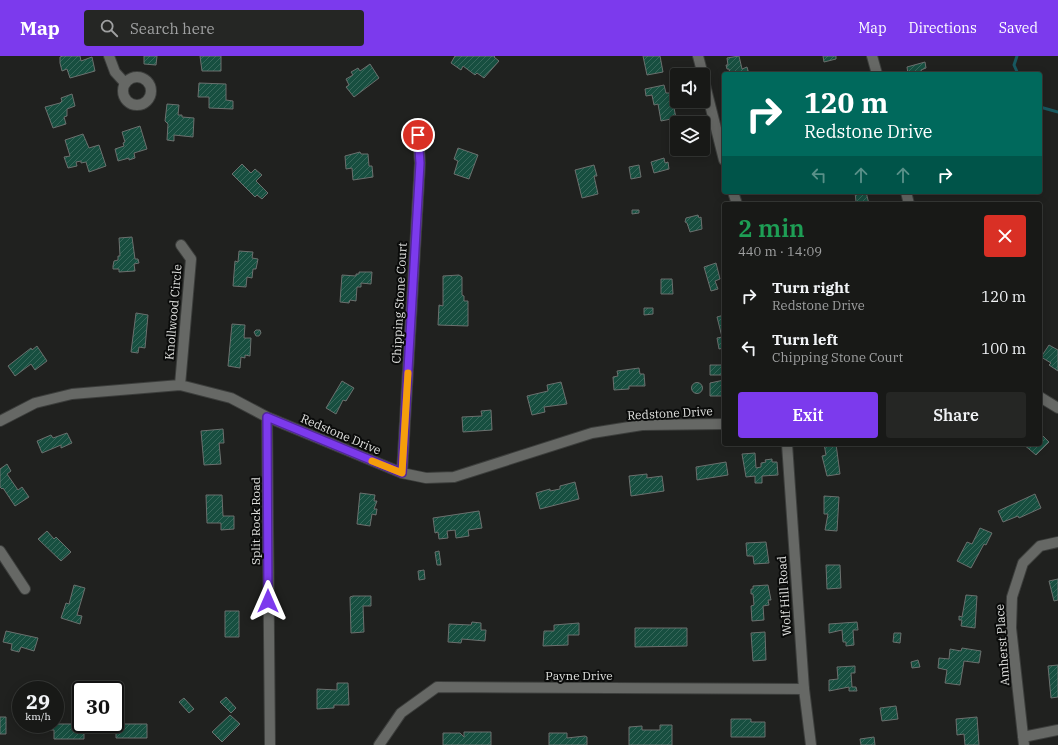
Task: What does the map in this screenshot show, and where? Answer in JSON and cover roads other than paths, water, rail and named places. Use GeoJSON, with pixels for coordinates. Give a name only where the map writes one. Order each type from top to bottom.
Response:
{"type":"FeatureCollection","features":[{"type":"Feature","properties":{"kind":"street"},"geometry":{"type":"LineString","coordinates":[[109,56],[115,72],[125,83]]}},
{"type":"Feature","properties":{"kind":"street"},"geometry":{"type":"LineString","coordinates":[[698,56],[701,68]]}},
{"type":"Feature","properties":{"kind":"street"},"geometry":{"type":"LineString","coordinates":[[872,56],[876,72]]}},
{"type":"Feature","properties":{"kind":"street"},"geometry":{"type":"LineString","coordinates":[[710,104],[722,152]]}},
{"type":"Feature","properties":{"kind":"street","name":"Chipping Stone Court"},"geometry":{"type":"LineString","coordinates":[[402,473],[420,163],[418,135]]}},
{"type":"Feature","properties":{"kind":"street","name":"Knollwood Circle"},"geometry":{"type":"LineString","coordinates":[[180,385],[191,259],[181,245]]}},
{"type":"Feature","properties":{"kind":"street","name":"Redstone Drive"},"geometry":{"type":"LineString","coordinates":[[0,421],[35,403],[72,394],[180,385],[231,398],[267,417],[402,473],[426,478],[454,477],[592,433],[642,425],[722,424]]}},
{"type":"Feature","properties":{"kind":"street"},"geometry":{"type":"LineString","coordinates":[[1042,398],[1058,408]]}},
{"type":"Feature","properties":{"kind":"street","name":"Split Rock Road"},"geometry":{"type":"LineString","coordinates":[[267,417],[270,745]]}},
{"type":"Feature","properties":{"kind":"street","name":"Wolf Hill Road"},"geometry":{"type":"LineString","coordinates":[[787,446],[804,688],[810,745]]}},
{"type":"Feature","properties":{"kind":"street","name":"Amherst Place"},"geometry":{"type":"LineString","coordinates":[[1024,741],[1011,628],[1012,597],[1023,563],[1040,546],[1058,542]]}},
{"type":"Feature","properties":{"kind":"street"},"geometry":{"type":"LineString","coordinates":[[0,551],[25,589]]}},
{"type":"Feature","properties":{"kind":"street","name":"Payne Drive"},"geometry":{"type":"LineString","coordinates":[[378,745],[401,713],[437,687],[804,688]]}},
{"type":"Feature","properties":{"kind":"street"},"geometry":{"type":"LineString","coordinates":[[1024,741],[1058,730]]}},
{"type":"Feature","properties":{"kind":"waterway"},"geometry":{"type":"LineString","coordinates":[[1017,56],[1014,65],[1017,72]]}},
{"type":"Feature","properties":{"kind":"waterway"},"geometry":{"type":"LineString","coordinates":[[1042,108],[1058,112]]}}]}
